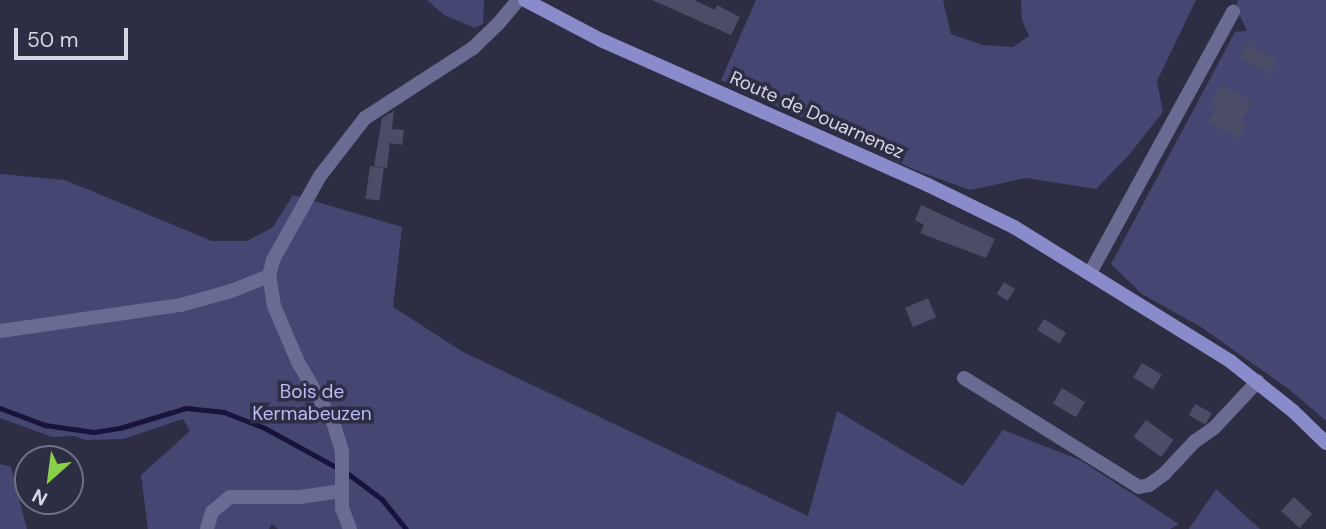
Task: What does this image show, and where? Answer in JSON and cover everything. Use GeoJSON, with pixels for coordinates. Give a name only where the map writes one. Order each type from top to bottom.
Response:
{"type":"FeatureCollection","features":[{"type":"Feature","properties":{"kind":"main road","name":"Route de Douarnenez"},"geometry":{"type":"LineString","coordinates":[[525,0],[601,40],[974,206],[1189,333],[1258,381],[1326,443]]}},
{"type":"Feature","properties":{"kind":"street"},"geometry":{"type":"LineString","coordinates":[[350,529],[344,516],[343,478],[334,425],[284,333],[274,306],[269,276],[273,260],[300,208],[353,131],[388,100],[473,48],[518,0]]}},
{"type":"Feature","properties":{"kind":"street"},"geometry":{"type":"LineString","coordinates":[[1090,273],[1230,6]]}},
{"type":"Feature","properties":{"kind":"street"},"geometry":{"type":"LineString","coordinates":[[0,331],[181,305],[219,295],[269,276]]}},
{"type":"Feature","properties":{"kind":"street"},"geometry":{"type":"LineString","coordinates":[[964,378],[1139,487],[1149,485],[1164,474],[1194,442],[1214,428],[1258,381]]}},
{"type":"Feature","properties":{"kind":"street"},"geometry":{"type":"LineString","coordinates":[[207,529],[212,512],[230,497],[299,497],[343,478]]}},
{"type":"Feature","properties":{"kind":"green space"},"geometry":{"type":"Polygon","coordinates":[[[427,0],[484,0],[483,24],[475,28],[444,15],[427,0]]]}},
{"type":"Feature","properties":{"kind":"green space"},"geometry":{"type":"Polygon","coordinates":[[[756,0],[943,0],[951,34],[982,45],[1013,47],[1029,36],[1022,20],[1021,0],[1196,0],[1157,81],[1163,112],[1128,156],[1096,189],[1026,178],[970,190],[915,170],[721,80],[756,0]]]}},
{"type":"Feature","properties":{"kind":"green space"},"geometry":{"type":"Polygon","coordinates":[[[1238,0],[1326,0],[1326,421],[1290,390],[1201,327],[1142,294],[1111,264],[1235,32],[1247,31],[1236,7],[1238,0]]]}},
{"type":"Feature","properties":{"kind":"green space","name":"Bois de Kermabeuzen"},"geometry":{"type":"Polygon","coordinates":[[[0,174],[65,180],[212,241],[247,241],[273,227],[293,195],[402,227],[393,307],[463,352],[808,516],[837,411],[963,486],[1003,430],[1080,460],[1179,524],[1170,529],[278,529],[272,524],[269,529],[148,529],[141,475],[190,431],[183,419],[123,439],[86,440],[74,436],[52,437],[0,418],[0,174]]]}},
{"type":"Feature","properties":{"kind":"green space"},"geometry":{"type":"Polygon","coordinates":[[[0,464],[11,467],[14,479],[14,515],[23,515],[27,529],[0,529],[0,464]]]}},
{"type":"Feature","properties":{"kind":"green space"},"geometry":{"type":"Polygon","coordinates":[[[1216,489],[1260,529],[1189,529],[1216,489]]]}},
{"type":"Feature","properties":{"kind":"building"},"geometry":{"type":"Polygon","coordinates":[[[652,0],[694,0],[715,10],[717,5],[740,17],[731,35],[652,0]]]}},
{"type":"Feature","properties":{"kind":"building"},"geometry":{"type":"Polygon","coordinates":[[[1247,43],[1276,60],[1268,74],[1239,57],[1247,43]]]}},
{"type":"Feature","properties":{"kind":"building"},"geometry":{"type":"Polygon","coordinates":[[[1221,85],[1252,102],[1242,121],[1247,124],[1239,138],[1209,121],[1218,105],[1212,101],[1221,85]]]}},
{"type":"Feature","properties":{"kind":"building"},"geometry":{"type":"Polygon","coordinates":[[[394,111],[392,129],[404,130],[402,145],[390,143],[387,168],[374,166],[382,118],[394,111]]]}},
{"type":"Feature","properties":{"kind":"building"},"geometry":{"type":"Polygon","coordinates":[[[370,166],[384,168],[379,201],[365,199],[370,166]]]}},
{"type":"Feature","properties":{"kind":"building"},"geometry":{"type":"Polygon","coordinates":[[[921,205],[995,239],[986,258],[920,233],[924,225],[915,220],[921,205]]]}},
{"type":"Feature","properties":{"kind":"building"},"geometry":{"type":"Polygon","coordinates":[[[1004,282],[1015,289],[1008,301],[997,294],[1004,282]]]}},
{"type":"Feature","properties":{"kind":"building"},"geometry":{"type":"Polygon","coordinates":[[[928,298],[936,317],[913,327],[905,308],[928,298]]]}},
{"type":"Feature","properties":{"kind":"building"},"geometry":{"type":"Polygon","coordinates":[[[1044,319],[1066,333],[1059,344],[1037,330],[1044,319]]]}},
{"type":"Feature","properties":{"kind":"building"},"geometry":{"type":"Polygon","coordinates":[[[1142,363],[1162,375],[1153,389],[1133,378],[1142,363]]]}},
{"type":"Feature","properties":{"kind":"building"},"geometry":{"type":"Polygon","coordinates":[[[1062,388],[1085,402],[1076,417],[1053,403],[1062,388]]]}},
{"type":"Feature","properties":{"kind":"building"},"geometry":{"type":"Polygon","coordinates":[[[1195,404],[1212,413],[1206,424],[1189,415],[1195,404]]]}},
{"type":"Feature","properties":{"kind":"building"},"geometry":{"type":"Polygon","coordinates":[[[1146,420],[1174,440],[1161,457],[1134,437],[1146,420]]]}},
{"type":"Feature","properties":{"kind":"building"},"geometry":{"type":"Polygon","coordinates":[[[1294,497],[1312,514],[1299,528],[1281,511],[1294,497]]]}},
{"type":"Feature","properties":{"kind":"waterway"},"geometry":{"type":"LineString","coordinates":[[0,408],[45,425],[94,432],[120,428],[186,408],[224,412],[265,428],[338,468]]}},
{"type":"Feature","properties":{"kind":"waterway"},"geometry":{"type":"LineString","coordinates":[[346,472],[382,499],[406,529]]}}]}
